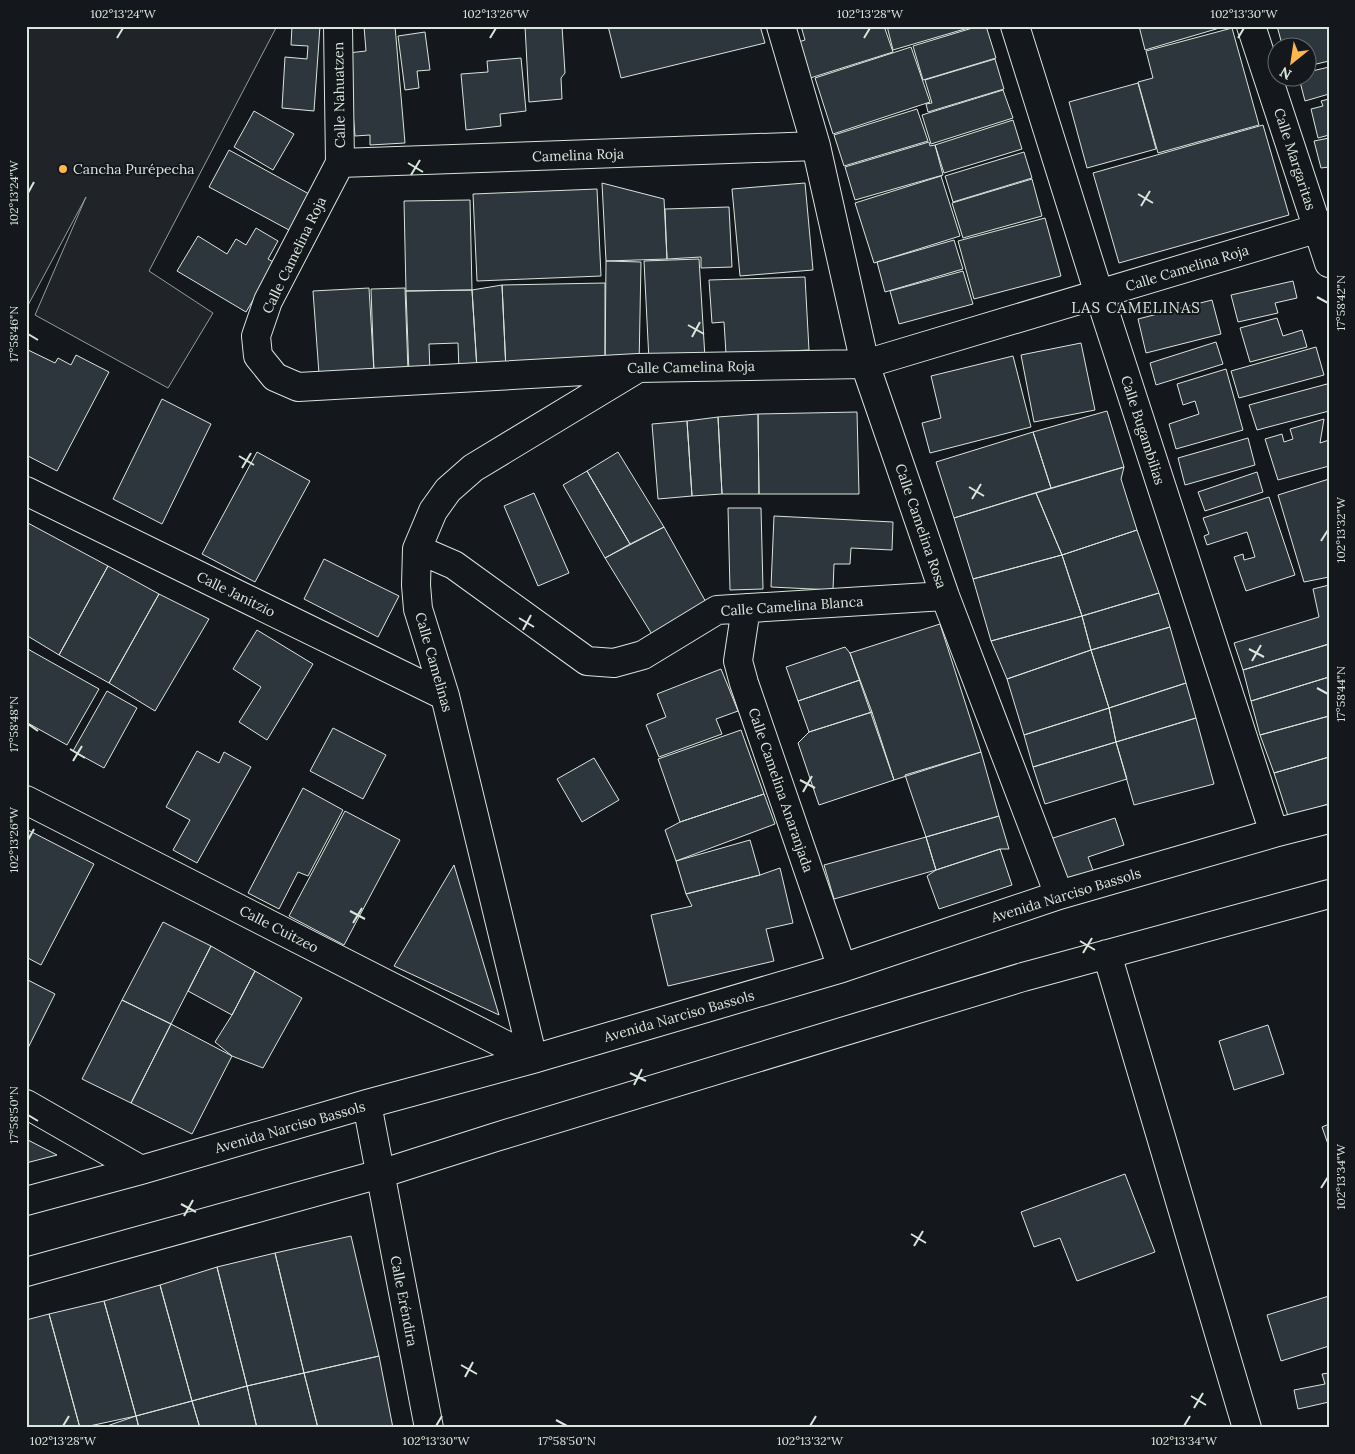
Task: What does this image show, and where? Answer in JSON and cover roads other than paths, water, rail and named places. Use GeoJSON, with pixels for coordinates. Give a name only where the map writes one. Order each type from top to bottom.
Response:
{"type":"FeatureCollection","features":[{"type":"Feature","properties":{"kind":"street","name":"Calle Nahuatzen"},"geometry":{"type":"LineString","coordinates":[[338,26],[340,163]]}},
{"type":"Feature","properties":{"kind":"street","name":"Calle Camelina Rosa"},"geometry":{"type":"LineString","coordinates":[[781,26],[816,146],[865,364],[945,596],[1059,895]]}},
{"type":"Feature","properties":{"kind":"street","name":"Calle Bugambilias"},"geometry":{"type":"LineString","coordinates":[[1015,26],[1099,294],[1274,833]]}},
{"type":"Feature","properties":{"kind":"street","name":"Calle Margaritas"},"geometry":{"type":"LineString","coordinates":[[1251,26],[1324,227],[1329,263]]}},
{"type":"Feature","properties":{"kind":"street","name":"Camelina Roja"},"geometry":{"type":"LineString","coordinates":[[340,163],[816,146]]}},
{"type":"Feature","properties":{"kind":"street","name":"Calle Camelina Roja"},"geometry":{"type":"LineString","coordinates":[[340,163],[268,302],[256,336],[258,356],[274,377],[298,387],[638,368],[865,364],[1324,227]]}},
{"type":"Feature","properties":{"kind":"street","name":"Calle Camelinas"},"geometry":{"type":"LineString","coordinates":[[533,1059],[445,696],[418,609],[416,585],[417,549],[433,512],[448,490],[473,468],[638,368]]}},
{"type":"Feature","properties":{"kind":"street","name":"Calle Janitzio"},"geometry":{"type":"LineString","coordinates":[[26,492],[445,696]]}},
{"type":"Feature","properties":{"kind":"street","name":"Calle Camelina Blanca"},"geometry":{"type":"LineString","coordinates":[[417,549],[454,565],[587,661],[614,663],[643,654],[718,610],[945,596]]}},
{"type":"Feature","properties":{"kind":"street","name":"Calle Camelina Anaranjada"},"geometry":{"type":"LineString","coordinates":[[746,608],[738,661],[842,968]]}},
{"type":"Feature","properties":{"kind":"street","name":"Calle Cuitzeo"},"geometry":{"type":"LineString","coordinates":[[26,800],[533,1059]]}},
{"type":"Feature","properties":{"kind":"street","name":"Avenida Narciso Bassols"},"geometry":{"type":"LineString","coordinates":[[26,1201],[533,1059],[842,968],[1059,895],[1329,819]]}},
{"type":"Feature","properties":{"kind":"street"},"geometry":{"type":"LineString","coordinates":[[26,1272],[380,1174],[1023,976],[1329,894]]}},
{"type":"Feature","properties":{"kind":"street"},"geometry":{"type":"LineString","coordinates":[[1107,954],[1247,1428]]}},
{"type":"Feature","properties":{"kind":"street"},"geometry":{"type":"LineString","coordinates":[[26,1104],[141,1170]]}},
{"type":"Feature","properties":{"kind":"street","name":"Calle Eréndira"},"geometry":{"type":"LineString","coordinates":[[367,1104],[429,1428]]}},
{"type":"Feature","properties":{"kind":"place","name":"Cancha Purépecha"},"geometry":{"type":"Point","coordinates":[63,169]}},
{"type":"Feature","properties":{"kind":"district","name":"LAS CAMELINAS"},"geometry":{"type":"Point","coordinates":[1136,307]}}]}
